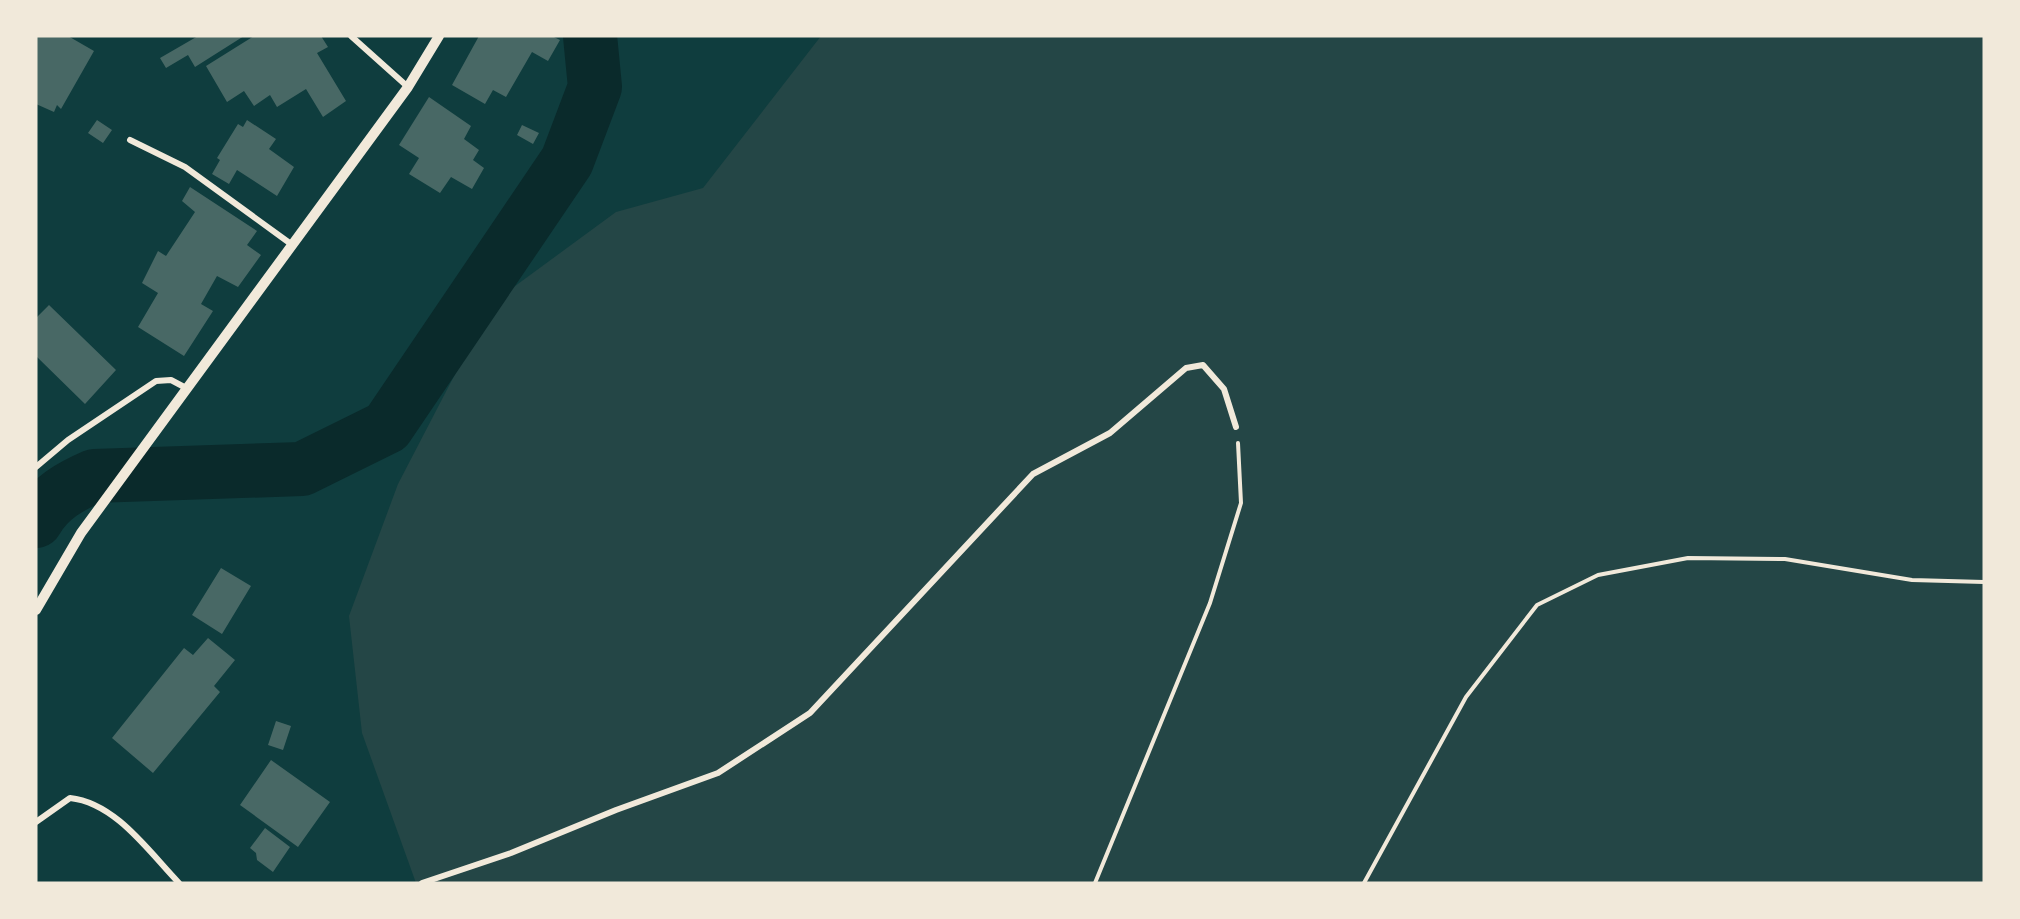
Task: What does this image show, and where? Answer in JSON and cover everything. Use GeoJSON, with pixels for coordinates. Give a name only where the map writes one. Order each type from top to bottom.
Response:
{"type":"FeatureCollection","features":[{"type":"Feature","properties":{"kind":"street"},"geometry":{"type":"LineString","coordinates":[[351,36],[408,87]]}},
{"type":"Feature","properties":{"kind":"street"},"geometry":{"type":"LineString","coordinates":[[36,610],[81,533],[189,389],[291,244],[408,87],[439,36]]}},
{"type":"Feature","properties":{"kind":"street"},"geometry":{"type":"LineString","coordinates":[[130,140],[185,167],[291,244]]}},
{"type":"Feature","properties":{"kind":"street"},"geometry":{"type":"LineString","coordinates":[[422,883],[510,853],[616,810],[718,773],[810,713],[1033,474],[1110,433],[1186,368],[1203,365],[1224,389],[1236,427]]}},
{"type":"Feature","properties":{"kind":"street"},"geometry":{"type":"LineString","coordinates":[[36,467],[68,440],[156,381],[171,380],[189,389]]}},
{"type":"Feature","properties":{"kind":"street"},"geometry":{"type":"LineString","coordinates":[[36,822],[70,798],[84,799],[125,825],[179,883]]}},
{"type":"Feature","properties":{"kind":"path"},"geometry":{"type":"LineString","coordinates":[[1095,883],[1217,581],[1241,502],[1236,427]]}},
{"type":"Feature","properties":{"kind":"path"},"geometry":{"type":"LineString","coordinates":[[1364,883],[1466,697],[1537,605],[1598,575],[1688,558],[1785,559],[1912,580],[1984,582]]}},
{"type":"Feature","properties":{"kind":"shaded area"},"geometry":{"type":"Polygon","coordinates":[[[821,36],[1984,36],[1984,883],[416,883],[362,733],[349,616],[398,484],[492,303],[616,212],[703,188],[821,36]]]}},
{"type":"Feature","properties":{"kind":"building"},"geometry":{"type":"Polygon","coordinates":[[[36,36],[68,36],[94,51],[61,109],[57,105],[54,112],[36,104],[36,36]]]}},
{"type":"Feature","properties":{"kind":"building"},"geometry":{"type":"Polygon","coordinates":[[[198,36],[244,36],[195,67],[188,55],[166,68],[160,58],[198,36]]]}},
{"type":"Feature","properties":{"kind":"building"},"geometry":{"type":"Polygon","coordinates":[[[254,36],[321,36],[328,47],[317,53],[346,101],[323,117],[306,89],[277,107],[270,95],[254,106],[244,91],[227,102],[206,66],[254,36]]]}},
{"type":"Feature","properties":{"kind":"building"},"geometry":{"type":"Polygon","coordinates":[[[479,36],[552,36],[560,40],[548,61],[532,52],[506,97],[493,90],[485,104],[452,85],[479,36]]]}},
{"type":"Feature","properties":{"kind":"building"},"geometry":{"type":"Polygon","coordinates":[[[429,97],[471,126],[464,139],[479,150],[473,160],[484,168],[472,189],[451,177],[440,193],[409,174],[419,158],[399,145],[429,97]]]}},
{"type":"Feature","properties":{"kind":"building"},"geometry":{"type":"Polygon","coordinates":[[[97,120],[112,130],[103,143],[88,133],[97,120]]]}},
{"type":"Feature","properties":{"kind":"building"},"geometry":{"type":"Polygon","coordinates":[[[247,120],[276,139],[269,149],[294,167],[277,196],[237,170],[229,184],[212,174],[220,160],[217,158],[238,124],[243,127],[247,120]]]}},
{"type":"Feature","properties":{"kind":"building"},"geometry":{"type":"Polygon","coordinates":[[[522,125],[539,133],[533,144],[517,135],[522,125]]]}},
{"type":"Feature","properties":{"kind":"building"},"geometry":{"type":"Polygon","coordinates":[[[190,187],[257,231],[247,245],[261,255],[238,287],[217,276],[201,304],[213,311],[184,356],[138,327],[158,293],[142,283],[158,251],[166,256],[195,212],[182,201],[190,187]]]}},
{"type":"Feature","properties":{"kind":"building"},"geometry":{"type":"Polygon","coordinates":[[[49,305],[116,370],[85,404],[36,356],[36,318],[49,305]]]}},
{"type":"Feature","properties":{"kind":"building"},"geometry":{"type":"Polygon","coordinates":[[[221,568],[251,586],[222,634],[192,615],[221,568]]]}},
{"type":"Feature","properties":{"kind":"building"},"geometry":{"type":"Polygon","coordinates":[[[208,638],[235,660],[214,686],[220,692],[153,773],[112,738],[184,648],[193,655],[208,638]]]}},
{"type":"Feature","properties":{"kind":"building"},"geometry":{"type":"Polygon","coordinates":[[[276,721],[291,726],[283,750],[268,745],[276,721]]]}},
{"type":"Feature","properties":{"kind":"building"},"geometry":{"type":"Polygon","coordinates":[[[271,760],[330,802],[298,847],[240,805],[271,760]]]}},
{"type":"Feature","properties":{"kind":"building"},"geometry":{"type":"Polygon","coordinates":[[[265,828],[290,847],[273,872],[257,860],[256,853],[250,848],[265,828]]]}},
{"type":"Feature","properties":{"kind":"waterway"},"geometry":{"type":"LineString","coordinates":[[36,521],[54,499],[94,476],[302,469],[387,427],[567,161],[595,87],[590,36]]}}]}
